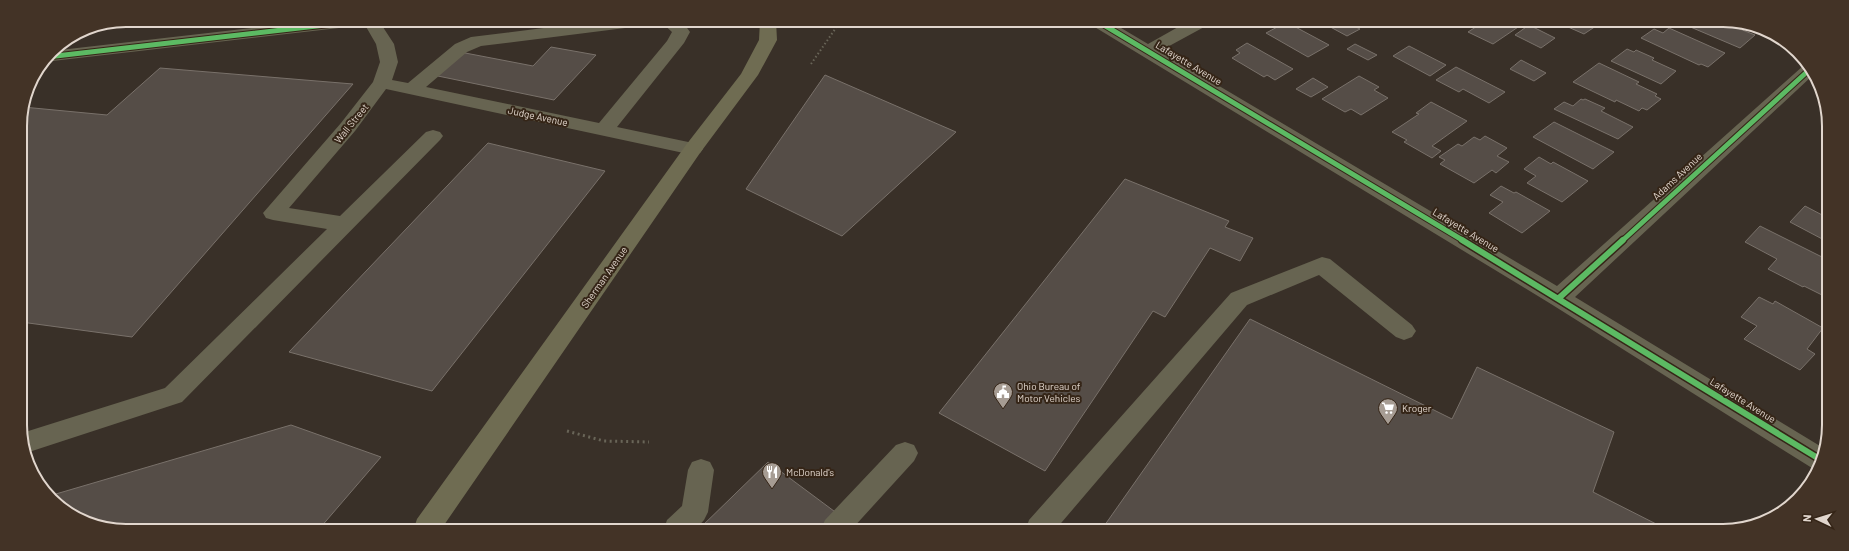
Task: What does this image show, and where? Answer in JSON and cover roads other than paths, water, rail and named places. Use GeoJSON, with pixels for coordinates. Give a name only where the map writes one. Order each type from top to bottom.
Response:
{"type":"FeatureCollection","features":[{"type":"Feature","properties":{"kind":"main road","name":"Sherman Avenue"},"geometry":{"type":"LineString","coordinates":[[430,524],[693,149],[749,75],[768,40],[768,27]]}},
{"type":"Feature","properties":{"kind":"street"},"geometry":{"type":"LineString","coordinates":[[56,56],[301,27]]}},
{"type":"Feature","properties":{"kind":"street","name":"Wall Street"},"geometry":{"type":"LineString","coordinates":[[344,224],[273,213],[348,127],[382,83],[389,62],[385,44],[375,27]]}},
{"type":"Feature","properties":{"kind":"street"},"geometry":{"type":"LineString","coordinates":[[411,90],[461,48],[476,41],[591,27]]}},
{"type":"Feature","properties":{"kind":"street"},"geometry":{"type":"LineString","coordinates":[[604,130],[675,43],[680,32],[677,27]]}},
{"type":"Feature","properties":{"kind":"street","name":"Lafayette Avenue"},"geometry":{"type":"LineString","coordinates":[[1107,27],[1559,298],[1817,457]]}},
{"type":"Feature","properties":{"kind":"street"},"geometry":{"type":"LineString","coordinates":[[1148,51],[1190,27]]}},
{"type":"Feature","properties":{"kind":"street","name":"Adams Avenue"},"geometry":{"type":"LineString","coordinates":[[1559,298],[1806,73]]}},
{"type":"Feature","properties":{"kind":"street","name":"Judge Avenue"},"geometry":{"type":"LineString","coordinates":[[382,83],[693,149]]}},
{"type":"Feature","properties":{"kind":"street"},"geometry":{"type":"LineString","coordinates":[[29,442],[173,395],[433,136]]}},
{"type":"Feature","properties":{"kind":"street"},"geometry":{"type":"LineString","coordinates":[[1043,524],[1240,299],[1322,265],[1404,330]]}},
{"type":"Feature","properties":{"kind":"street"},"geometry":{"type":"LineString","coordinates":[[840,524],[905,453]]}},
{"type":"Feature","properties":{"kind":"street"},"geometry":{"type":"LineString","coordinates":[[682,524],[695,512],[701,470]]}},
{"type":"Feature","properties":{"kind":"place","name":"Ohio Bureau of Motor Vehicles"},"geometry":{"type":"Point","coordinates":[1003,409]}},
{"type":"Feature","properties":{"kind":"place","name":"Kroger"},"geometry":{"type":"Point","coordinates":[1388,425]}},
{"type":"Feature","properties":{"kind":"place","name":"McDonald's"},"geometry":{"type":"Point","coordinates":[772,489]}}]}
